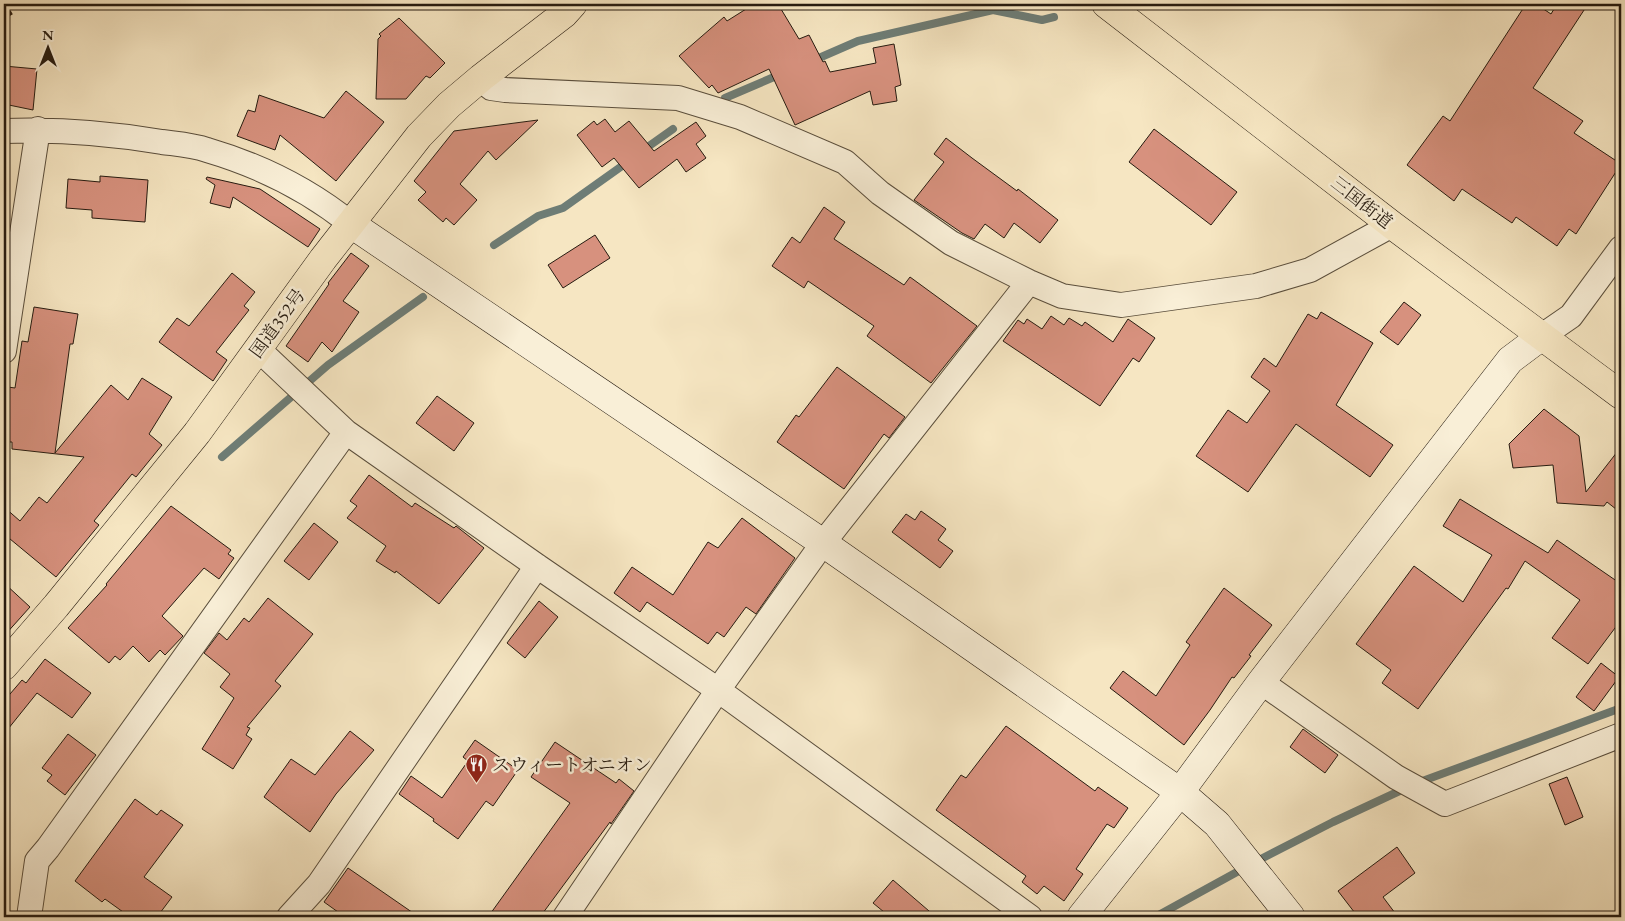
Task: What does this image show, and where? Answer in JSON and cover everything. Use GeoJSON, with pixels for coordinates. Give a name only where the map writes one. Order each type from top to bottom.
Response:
{"type":"FeatureCollection","features":[{"type":"Feature","properties":{"kind":"highway","name":"国道352号"},"geometry":{"type":"LineString","coordinates":[[4,666],[135,511],[197,432],[323,259],[419,136],[449,105],[564,14],[573,4]]}},
{"type":"Feature","properties":{"kind":"highway","name":"三国街道"},"geometry":{"type":"LineString","coordinates":[[1106,4],[1392,226],[1621,395]]}},
{"type":"Feature","properties":{"kind":"street"},"geometry":{"type":"LineString","coordinates":[[481,78],[492,88],[505,90],[678,98],[740,117],[845,162],[880,193],[951,243],[1029,282],[1062,296],[1121,305],[1256,286],[1310,270],[1392,226]]}},
{"type":"Feature","properties":{"kind":"street"},"geometry":{"type":"LineString","coordinates":[[4,351],[38,130]]}},
{"type":"Feature","properties":{"kind":"street"},"geometry":{"type":"LineString","coordinates":[[4,131],[102,132],[206,149],[286,181],[333,209],[351,224],[822,543],[1180,792],[1217,824],[1291,917]]}},
{"type":"Feature","properties":{"kind":"street"},"geometry":{"type":"LineString","coordinates":[[1081,917],[1180,792],[1261,682],[1510,360],[1571,316],[1621,248]]}},
{"type":"Feature","properties":{"kind":"street"},"geometry":{"type":"LineString","coordinates":[[565,917],[718,690],[822,543],[1029,282]]}},
{"type":"Feature","properties":{"kind":"street"},"geometry":{"type":"LineString","coordinates":[[258,349],[346,432],[536,566],[718,690],[1030,917]]}},
{"type":"Feature","properties":{"kind":"street"},"geometry":{"type":"LineString","coordinates":[[29,917],[37,861],[346,432]]}},
{"type":"Feature","properties":{"kind":"street"},"geometry":{"type":"LineString","coordinates":[[289,917],[319,884],[536,566]]}},
{"type":"Feature","properties":{"kind":"street"},"geometry":{"type":"LineString","coordinates":[[1261,682],[1396,776],[1445,804],[1621,735]]}},
{"type":"Feature","properties":{"kind":"building"},"geometry":{"type":"Polygon","coordinates":[[[754,4],[778,4],[799,39],[809,35],[830,72],[876,63],[873,48],[894,44],[901,85],[895,87],[897,101],[873,105],[870,91],[795,125],[769,69],[718,93],[712,85],[709,88],[679,56],[724,17],[727,21],[754,4]]]}},
{"type":"Feature","properties":{"kind":"building"},"geometry":{"type":"Polygon","coordinates":[[[1526,4],[1536,4],[1551,14],[1557,4],[1588,4],[1533,88],[1583,121],[1574,133],[1621,164],[1576,234],[1569,229],[1557,246],[1516,217],[1512,223],[1462,189],[1454,201],[1407,165],[1443,116],[1450,121],[1526,4]]]}},
{"type":"Feature","properties":{"kind":"building"},"geometry":{"type":"Polygon","coordinates":[[[399,18],[445,63],[430,78],[426,76],[406,99],[376,99],[378,39],[381,36],[379,34],[399,18]]]}},
{"type":"Feature","properties":{"kind":"building"},"geometry":{"type":"Polygon","coordinates":[[[4,66],[37,69],[33,110],[4,104],[4,66]]]}},
{"type":"Feature","properties":{"kind":"building"},"geometry":{"type":"Polygon","coordinates":[[[346,91],[384,122],[336,181],[280,135],[275,150],[237,136],[248,110],[255,112],[259,95],[324,118],[346,91]]]}},
{"type":"Feature","properties":{"kind":"building"},"geometry":{"type":"Polygon","coordinates":[[[605,119],[615,132],[629,121],[654,151],[696,122],[706,136],[696,144],[706,158],[686,172],[677,159],[639,188],[614,158],[602,167],[577,135],[594,121],[597,125],[605,119]]]}},
{"type":"Feature","properties":{"kind":"building"},"geometry":{"type":"Polygon","coordinates":[[[538,120],[496,160],[488,151],[460,184],[477,200],[454,225],[446,218],[443,222],[418,200],[426,192],[414,181],[454,131],[538,120]]]}},
{"type":"Feature","properties":{"kind":"building"},"geometry":{"type":"Polygon","coordinates":[[[1154,129],[1237,192],[1211,225],[1129,162],[1154,129]]]}},
{"type":"Feature","properties":{"kind":"building"},"geometry":{"type":"Polygon","coordinates":[[[946,138],[1058,220],[1040,243],[1014,223],[1004,238],[985,224],[974,239],[962,233],[914,200],[944,162],[934,154],[946,138]]]}},
{"type":"Feature","properties":{"kind":"building"},"geometry":{"type":"Polygon","coordinates":[[[100,176],[148,180],[145,222],[92,218],[92,210],[66,208],[68,179],[100,182],[100,176]]]}},
{"type":"Feature","properties":{"kind":"building"},"geometry":{"type":"Polygon","coordinates":[[[207,177],[260,189],[320,229],[308,247],[233,197],[230,208],[210,203],[215,185],[206,179],[207,177]]]}},
{"type":"Feature","properties":{"kind":"building"},"geometry":{"type":"Polygon","coordinates":[[[824,207],[845,222],[834,239],[904,285],[910,277],[977,326],[931,383],[867,336],[874,326],[808,281],[804,288],[772,266],[792,237],[800,243],[824,207]]]}},
{"type":"Feature","properties":{"kind":"building"},"geometry":{"type":"Polygon","coordinates":[[[595,235],[610,258],[563,288],[548,265],[595,235]]]}},
{"type":"Feature","properties":{"kind":"building"},"geometry":{"type":"Polygon","coordinates":[[[351,253],[369,266],[343,301],[359,312],[332,352],[322,342],[308,362],[286,346],[328,283],[351,253]]]}},
{"type":"Feature","properties":{"kind":"building"},"geometry":{"type":"Polygon","coordinates":[[[232,273],[255,292],[244,306],[249,310],[216,352],[227,360],[213,381],[159,342],[177,318],[189,326],[232,273]]]}},
{"type":"Feature","properties":{"kind":"building"},"geometry":{"type":"Polygon","coordinates":[[[1404,302],[1421,315],[1398,345],[1380,332],[1404,302]]]}},
{"type":"Feature","properties":{"kind":"building"},"geometry":{"type":"Polygon","coordinates":[[[34,307],[78,314],[73,344],[70,344],[55,453],[111,385],[128,400],[142,378],[172,397],[149,434],[162,445],[136,477],[132,474],[94,521],[99,525],[56,577],[4,534],[4,507],[20,521],[39,497],[47,503],[84,457],[12,449],[12,442],[4,442],[8,387],[15,388],[22,341],[28,342],[34,307]]]}},
{"type":"Feature","properties":{"kind":"building"},"geometry":{"type":"Polygon","coordinates":[[[1321,312],[1373,343],[1336,405],[1393,445],[1370,477],[1296,424],[1248,492],[1196,456],[1228,410],[1247,423],[1270,391],[1251,377],[1264,358],[1276,367],[1308,314],[1317,319],[1321,312]]]}},
{"type":"Feature","properties":{"kind":"building"},"geometry":{"type":"Polygon","coordinates":[[[1051,316],[1064,325],[1069,318],[1082,326],[1085,322],[1113,342],[1128,319],[1155,338],[1139,362],[1133,358],[1100,406],[1003,341],[1018,320],[1024,324],[1027,319],[1042,329],[1051,316]]]}},
{"type":"Feature","properties":{"kind":"building"},"geometry":{"type":"Polygon","coordinates":[[[837,367],[905,417],[889,438],[884,434],[844,489],[777,442],[796,415],[799,417],[837,367]]]}},
{"type":"Feature","properties":{"kind":"building"},"geometry":{"type":"Polygon","coordinates":[[[437,396],[474,423],[454,451],[416,423],[437,396]]]}},
{"type":"Feature","properties":{"kind":"building"},"geometry":{"type":"Polygon","coordinates":[[[1544,409],[1579,436],[1586,492],[1621,447],[1621,513],[1607,502],[1604,506],[1557,503],[1553,465],[1513,468],[1509,444],[1544,409]]]}},
{"type":"Feature","properties":{"kind":"building"},"geometry":{"type":"Polygon","coordinates":[[[369,475],[412,507],[415,503],[454,528],[456,526],[484,548],[439,604],[396,571],[395,573],[376,561],[386,546],[347,518],[357,506],[350,501],[369,475]]]}},
{"type":"Feature","properties":{"kind":"building"},"geometry":{"type":"Polygon","coordinates":[[[1460,499],[1548,553],[1557,540],[1621,584],[1621,620],[1588,664],[1552,638],[1580,600],[1525,561],[1508,589],[1506,588],[1418,709],[1382,683],[1391,670],[1356,644],[1414,566],[1463,602],[1492,555],[1443,526],[1460,499]]]}},
{"type":"Feature","properties":{"kind":"building"},"geometry":{"type":"Polygon","coordinates":[[[171,506],[231,550],[228,554],[234,558],[219,579],[204,568],[162,616],[183,636],[165,655],[160,650],[149,662],[133,646],[120,660],[115,656],[109,663],[68,628],[107,585],[171,506]]]}},
{"type":"Feature","properties":{"kind":"building"},"geometry":{"type":"Polygon","coordinates":[[[921,511],[946,529],[938,540],[953,551],[940,568],[892,532],[906,514],[915,520],[921,511]]]}},
{"type":"Feature","properties":{"kind":"building"},"geometry":{"type":"Polygon","coordinates":[[[742,518],[795,558],[756,614],[746,607],[724,637],[717,632],[708,644],[647,602],[640,612],[614,593],[632,567],[673,595],[708,542],[718,548],[742,518]]]}},
{"type":"Feature","properties":{"kind":"building"},"geometry":{"type":"Polygon","coordinates":[[[314,523],[338,542],[309,580],[284,561],[314,523]]]}},
{"type":"Feature","properties":{"kind":"building"},"geometry":{"type":"Polygon","coordinates":[[[4,583],[30,607],[4,636],[4,583]]]}},
{"type":"Feature","properties":{"kind":"building"},"geometry":{"type":"Polygon","coordinates":[[[1224,588],[1272,625],[1249,655],[1251,656],[1234,678],[1232,677],[1184,745],[1110,688],[1123,671],[1156,696],[1190,645],[1186,642],[1224,588]]]}},
{"type":"Feature","properties":{"kind":"building"},"geometry":{"type":"Polygon","coordinates":[[[268,598],[313,634],[275,681],[281,686],[247,727],[250,728],[246,735],[252,739],[233,769],[202,749],[234,698],[220,687],[230,674],[204,653],[219,633],[227,640],[244,618],[249,622],[268,598]]]}},
{"type":"Feature","properties":{"kind":"building"},"geometry":{"type":"Polygon","coordinates":[[[539,601],[558,617],[525,658],[507,643],[539,601]]]}},
{"type":"Feature","properties":{"kind":"building"},"geometry":{"type":"Polygon","coordinates":[[[45,659],[91,693],[72,718],[37,693],[4,734],[4,701],[22,680],[26,683],[45,659]]]}},
{"type":"Feature","properties":{"kind":"building"},"geometry":{"type":"Polygon","coordinates":[[[1601,663],[1619,677],[1594,711],[1576,697],[1601,663]]]}},
{"type":"Feature","properties":{"kind":"building"},"geometry":{"type":"Polygon","coordinates":[[[1006,726],[1095,791],[1098,787],[1128,808],[1114,828],[1107,824],[1076,869],[1083,874],[1064,901],[1044,886],[1037,894],[1022,882],[1026,876],[936,810],[961,775],[966,778],[1006,726]]]}},
{"type":"Feature","properties":{"kind":"building"},"geometry":{"type":"Polygon","coordinates":[[[1303,729],[1338,755],[1325,773],[1290,747],[1303,729]]]}},
{"type":"Feature","properties":{"kind":"building"},"geometry":{"type":"Polygon","coordinates":[[[350,731],[374,750],[336,794],[310,832],[264,797],[291,759],[315,775],[350,731]]]}},
{"type":"Feature","properties":{"kind":"building"},"geometry":{"type":"Polygon","coordinates":[[[68,734],[96,755],[65,795],[47,781],[52,775],[42,768],[68,734]]]}},
{"type":"Feature","properties":{"kind":"building"},"geometry":{"type":"Polygon","coordinates":[[[475,740],[518,770],[493,806],[486,801],[458,839],[399,794],[411,776],[442,798],[468,761],[463,757],[475,740]]]}},
{"type":"Feature","properties":{"kind":"building"},"geometry":{"type":"Polygon","coordinates":[[[555,742],[616,783],[619,779],[634,791],[540,917],[488,917],[570,803],[531,777],[555,742]]]}},
{"type":"Feature","properties":{"kind":"building"},"geometry":{"type":"Polygon","coordinates":[[[1567,777],[1583,817],[1565,825],[1549,784],[1567,777]]]}},
{"type":"Feature","properties":{"kind":"building"},"geometry":{"type":"Polygon","coordinates":[[[135,799],[157,815],[161,810],[183,825],[144,877],[172,897],[157,917],[130,917],[105,899],[102,902],[75,881],[135,799]]]}},
{"type":"Feature","properties":{"kind":"building"},"geometry":{"type":"Polygon","coordinates":[[[1397,847],[1415,873],[1383,897],[1398,917],[1358,917],[1338,891],[1397,847]]]}},
{"type":"Feature","properties":{"kind":"building"},"geometry":{"type":"Polygon","coordinates":[[[348,868],[419,917],[345,917],[324,902],[348,868]]]}},
{"type":"Feature","properties":{"kind":"building"},"geometry":{"type":"Polygon","coordinates":[[[893,880],[936,917],[890,917],[873,903],[893,880]]]}},
{"type":"Feature","properties":{"kind":"waterway"},"geometry":{"type":"LineString","coordinates":[[812,61],[858,41],[993,10],[1042,20],[1054,17]]}},
{"type":"Feature","properties":{"kind":"waterway"},"geometry":{"type":"LineString","coordinates":[[725,98],[781,74]]}},
{"type":"Feature","properties":{"kind":"waterway"},"geometry":{"type":"LineString","coordinates":[[642,151],[673,129]]}},
{"type":"Feature","properties":{"kind":"waterway"},"geometry":{"type":"LineString","coordinates":[[494,245],[538,216],[563,208],[629,161]]}},
{"type":"Feature","properties":{"kind":"waterway"},"geometry":{"type":"LineString","coordinates":[[222,457],[328,365],[423,297]]}},
{"type":"Feature","properties":{"kind":"waterway"},"geometry":{"type":"LineString","coordinates":[[1417,783],[1621,708]]}},
{"type":"Feature","properties":{"kind":"waterway"},"geometry":{"type":"LineString","coordinates":[[1155,917],[1257,861],[1333,822],[1406,788]]}},
{"type":"Feature","properties":{"kind":"railway"},"geometry":{"type":"LineString","coordinates":[[4,17],[27,4]]}},
{"type":"Feature","properties":{"kind":"place","name":"スウィートオニオン"},"geometry":{"type":"Point","coordinates":[476,783]}}]}
